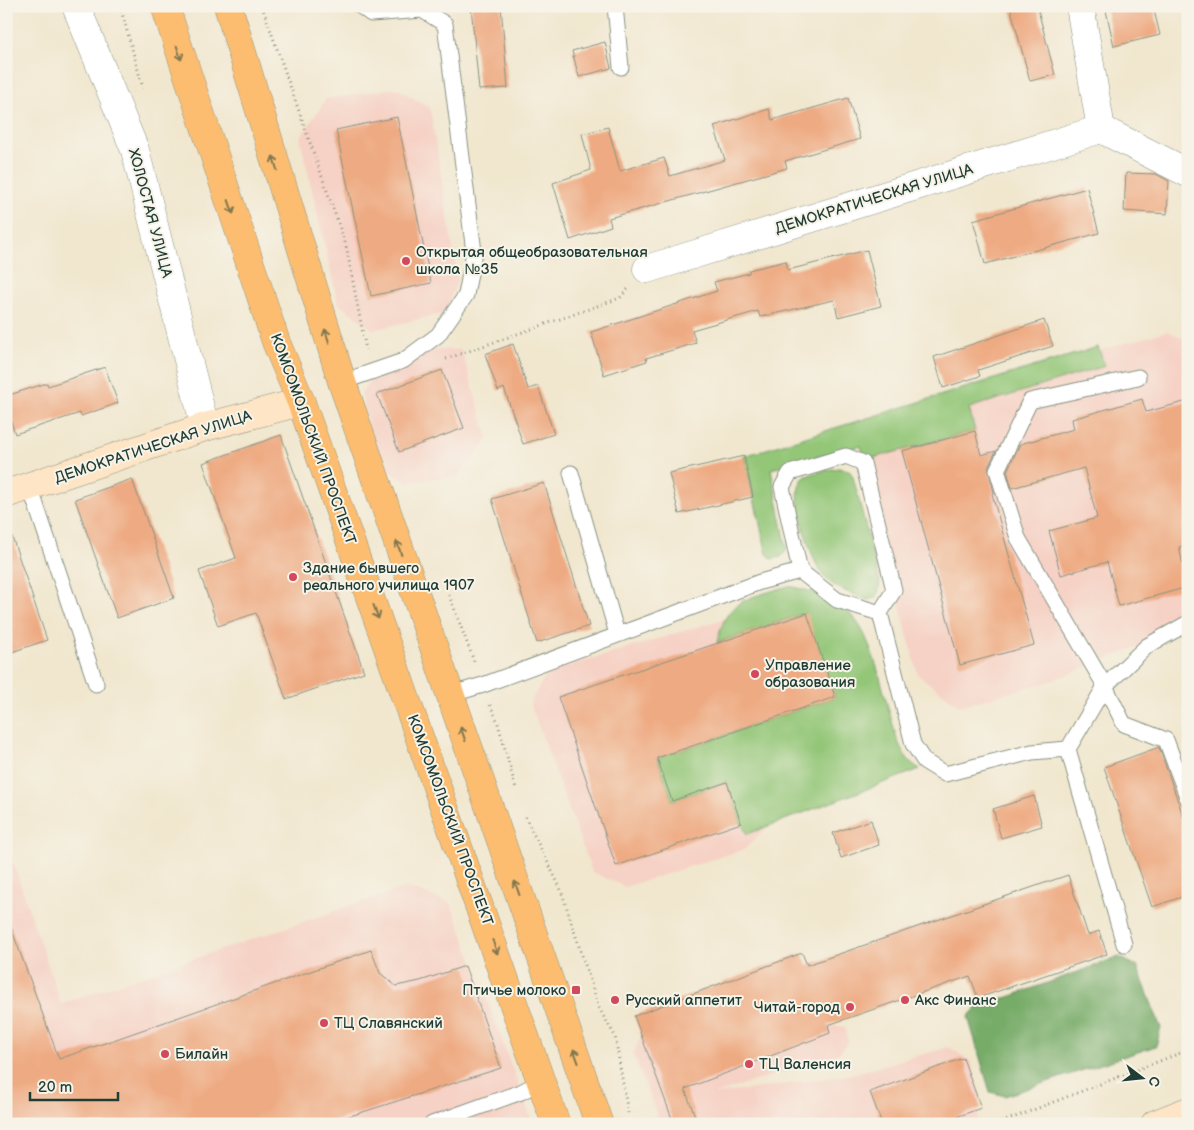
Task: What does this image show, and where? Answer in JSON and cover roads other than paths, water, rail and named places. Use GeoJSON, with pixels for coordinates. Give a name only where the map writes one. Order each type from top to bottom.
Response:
{"type":"FeatureCollection","features":[{"type":"Feature","properties":{"kind":"main road","name":"КОМСОМОЛЬСКИЙ ПРОСПЕКТ"},"geometry":{"type":"LineString","coordinates":[[164,6],[276,342],[302,402],[556,1124]]}},
{"type":"Feature","properties":{"kind":"main road"},"geometry":{"type":"LineString","coordinates":[[228,6],[342,382],[599,1124]]}},
{"type":"Feature","properties":{"kind":"street","name":"ХОЛОСТАЯ УЛИЦА"},"geometry":{"type":"LineString","coordinates":[[76,6],[135,150],[205,427]]}},
{"type":"Feature","properties":{"kind":"street"},"geometry":{"type":"LineString","coordinates":[[1080,6],[1101,129],[1188,174]]}},
{"type":"Feature","properties":{"kind":"street","name":"ДЕМОКРАТИЧЕСКАЯ УЛИЦА"},"geometry":{"type":"LineString","coordinates":[[647,269],[1101,129]]}},
{"type":"Feature","properties":{"kind":"street","name":"ДЕМОКРАТИЧЕСКАЯ УЛИЦА"},"geometry":{"type":"LineString","coordinates":[[18,490],[205,427],[302,402]]}},
{"type":"Feature","properties":{"kind":"street"},"geometry":{"type":"LineString","coordinates":[[1155,1124],[1188,1111]]}},
{"type":"Feature","properties":{"kind":"lane"},"geometry":{"type":"LineString","coordinates":[[342,382],[403,361],[438,336],[466,295],[474,252],[445,24],[422,10],[371,14],[360,6]]}},
{"type":"Feature","properties":{"kind":"lane"},"geometry":{"type":"LineString","coordinates":[[615,6],[621,67]]}},
{"type":"Feature","properties":{"kind":"lane"},"geometry":{"type":"LineString","coordinates":[[1138,376],[1030,401],[998,470],[1018,538],[1124,724],[1166,740],[1188,799]]}},
{"type":"Feature","properties":{"kind":"lane"},"geometry":{"type":"LineString","coordinates":[[880,613],[836,600],[800,571],[782,487],[790,473],[846,456],[863,464],[894,590],[880,613],[913,744],[924,761],[945,774],[1032,752],[1068,749]]}},
{"type":"Feature","properties":{"kind":"lane"},"geometry":{"type":"LineString","coordinates":[[571,473],[618,634]]}},
{"type":"Feature","properties":{"kind":"lane"},"geometry":{"type":"LineString","coordinates":[[18,490],[96,684]]}},
{"type":"Feature","properties":{"kind":"lane"},"geometry":{"type":"LineString","coordinates":[[449,694],[483,685],[760,582],[800,571]]}},
{"type":"Feature","properties":{"kind":"lane"},"geometry":{"type":"LineString","coordinates":[[1124,944],[1068,749],[1104,686],[1147,646],[1188,623]]}},
{"type":"Feature","properties":{"kind":"lane"},"geometry":{"type":"LineString","coordinates":[[432,1124],[521,1092],[542,1081]]}},
{"type":"Feature","properties":{"kind":"place","name":"Открытая общеобразовательная школа №35"},"geometry":{"type":"Point","coordinates":[406,261]}},
{"type":"Feature","properties":{"kind":"place","name":"Здание бывшего реального училища 1907"},"geometry":{"type":"Point","coordinates":[293,577]}},
{"type":"Feature","properties":{"kind":"place","name":"Управление образования"},"geometry":{"type":"Point","coordinates":[755,674]}},
{"type":"Feature","properties":{"kind":"place","name":"Птичье молоко"},"geometry":{"type":"Point","coordinates":[576,990]}},
{"type":"Feature","properties":{"kind":"place","name":"Русский аппетит"},"geometry":{"type":"Point","coordinates":[615,1000]}},
{"type":"Feature","properties":{"kind":"place","name":"Акс Финанс"},"geometry":{"type":"Point","coordinates":[905,1000]}},
{"type":"Feature","properties":{"kind":"place","name":"Читай-город"},"geometry":{"type":"Point","coordinates":[850,1007]}},
{"type":"Feature","properties":{"kind":"place","name":"ТЦ Славянский"},"geometry":{"type":"Point","coordinates":[324,1023]}},
{"type":"Feature","properties":{"kind":"place","name":"Билайн"},"geometry":{"type":"Point","coordinates":[165,1054]}},
{"type":"Feature","properties":{"kind":"place","name":"ТЦ Валенсия"},"geometry":{"type":"Point","coordinates":[749,1064]}}]}
